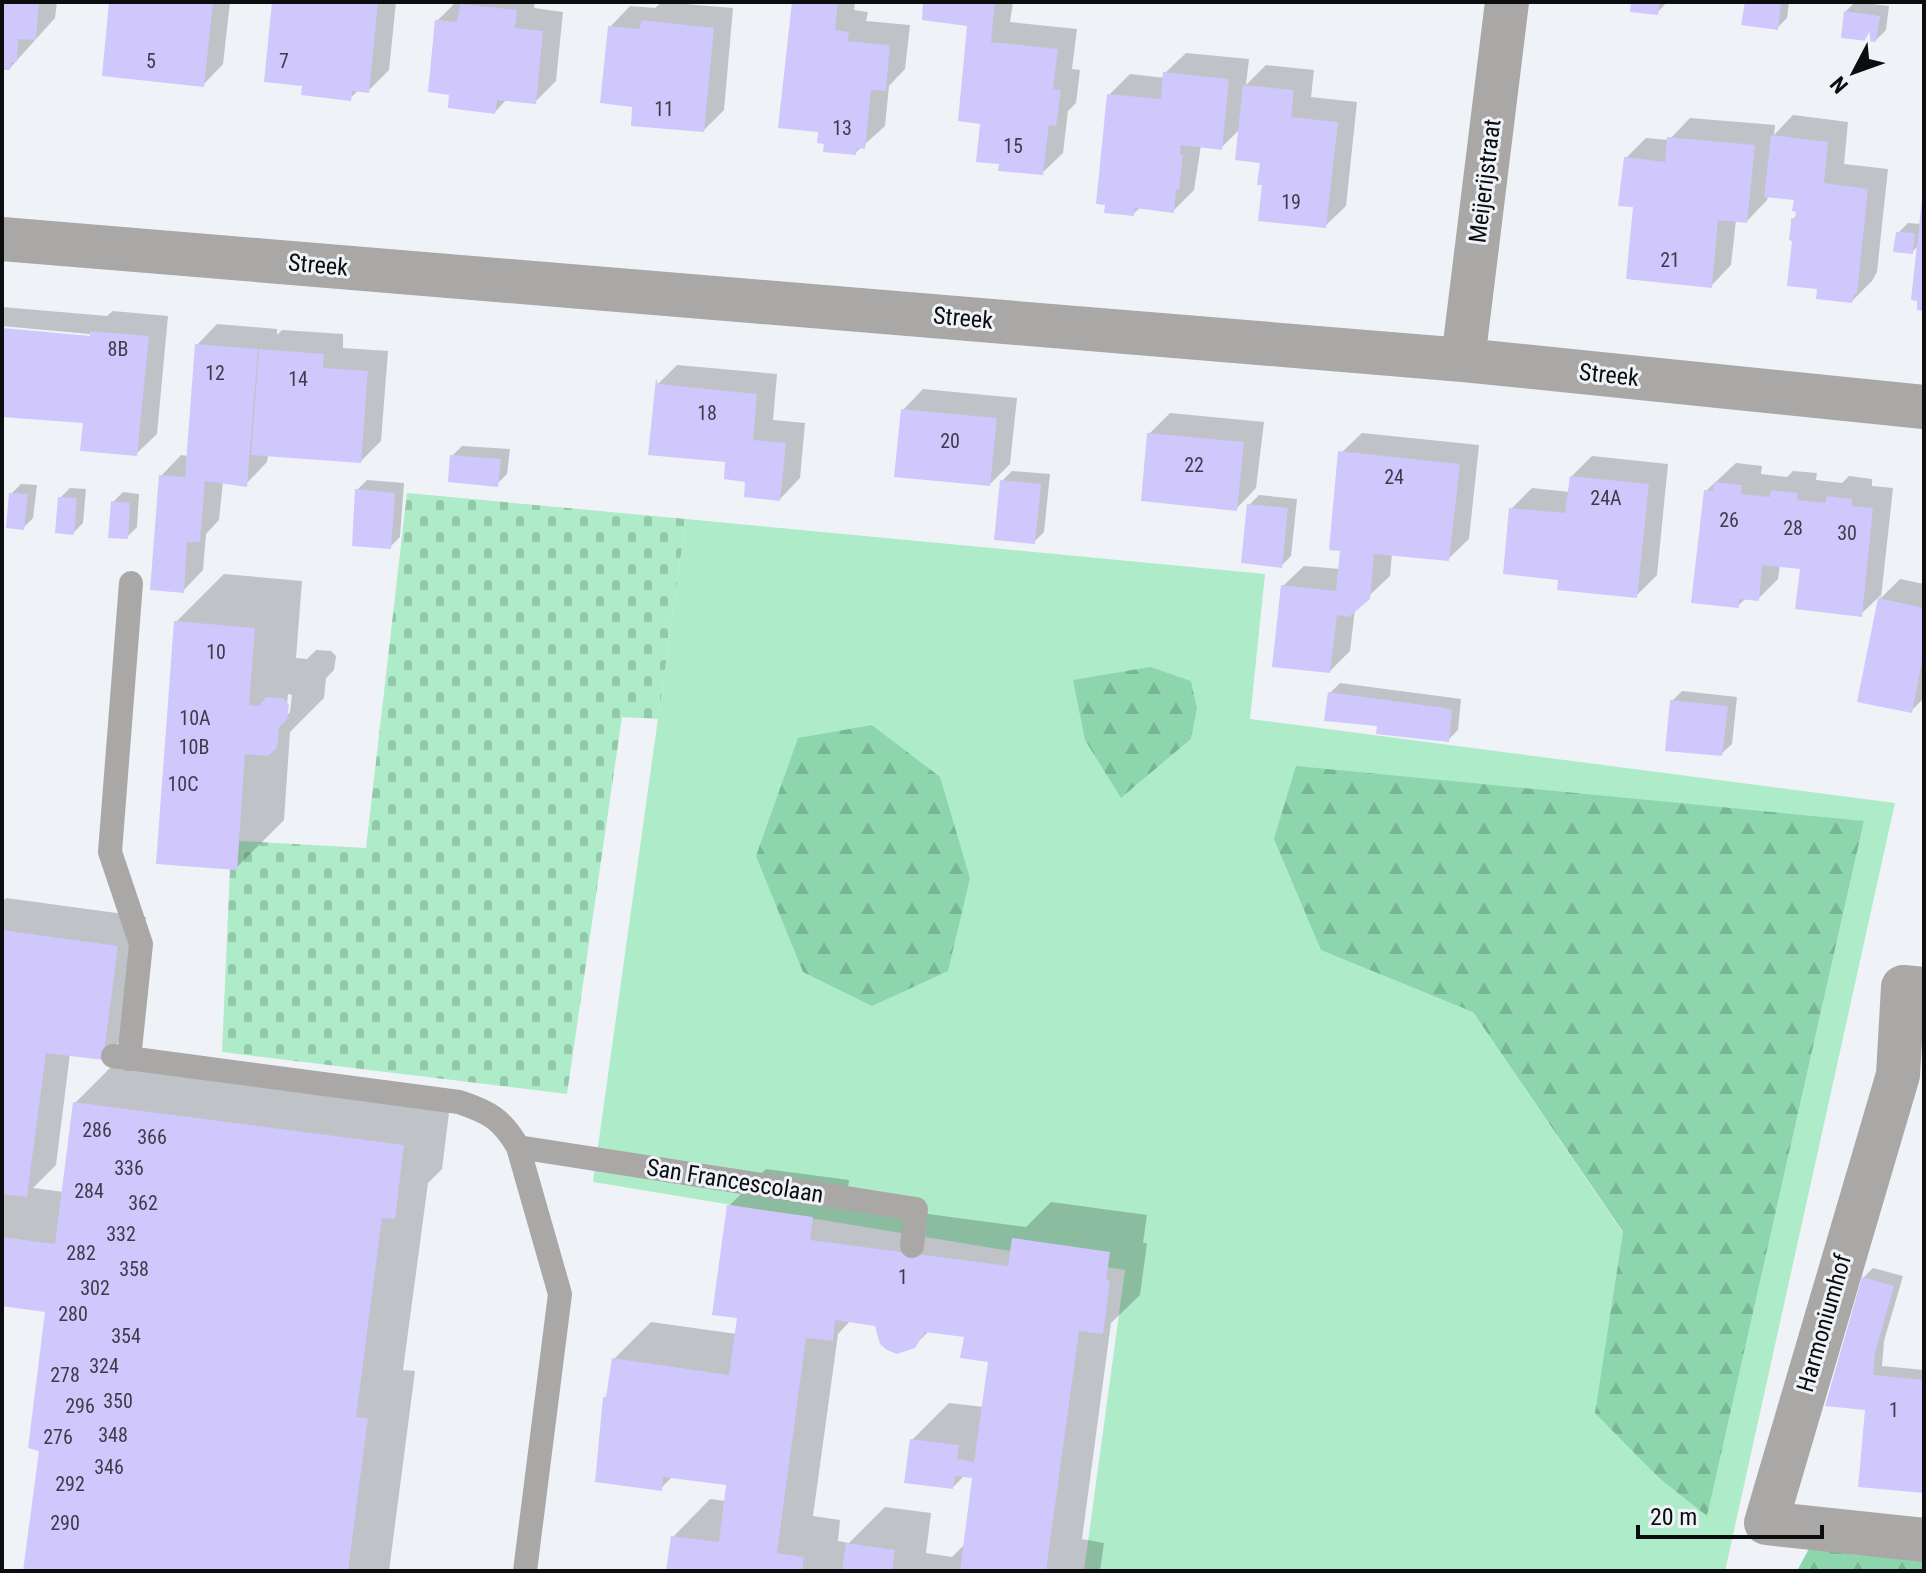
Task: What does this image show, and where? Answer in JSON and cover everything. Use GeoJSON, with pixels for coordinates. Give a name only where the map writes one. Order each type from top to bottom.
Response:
{"type":"FeatureCollection","features":[{"type":"Feature","properties":{"kind":"street","name":"Meijerijstraat"},"geometry":{"type":"LineString","coordinates":[[1463,360],[1507,2]]}},
{"type":"Feature","properties":{"kind":"street","name":"Streek"},"geometry":{"type":"LineString","coordinates":[[2,239],[1463,360],[1924,407]]}},
{"type":"Feature","properties":{"kind":"street","name":"Harmoniumhof"},"geometry":{"type":"LineString","coordinates":[[1924,989],[1903,987],[1898,1075],[1766,1523],[1924,1540]]}},
{"type":"Feature","properties":{"kind":"lane"},"geometry":{"type":"LineString","coordinates":[[131,583],[110,852],[141,944],[121,1057],[459,1102],[497,1119],[508,1129],[518,1147],[560,1294],[525,1571]]}},
{"type":"Feature","properties":{"kind":"lane","name":"San Francescolaan"},"geometry":{"type":"LineString","coordinates":[[518,1147],[916,1209],[912,1246]]}},
{"type":"Feature","properties":{"kind":"green space"},"geometry":{"type":"Polygon","coordinates":[[[407,493],[686,519],[658,719],[622,717],[567,1094],[222,1052],[230,869],[237,870],[239,841],[366,848],[407,493]]]}},
{"type":"Feature","properties":{"kind":"green space"},"geometry":{"type":"Polygon","coordinates":[[[686,519],[1265,574],[1250,719],[1895,803],[1725,1571],[1084,1571],[1125,1270],[593,1182],[686,519]],[[1197,709],[1121,798],[1191,739],[1197,709]],[[872,725],[970,878],[939,777],[872,725]],[[1864,821],[1473,1012],[1623,1233],[1596,1413],[1659,1478],[1707,1515],[1864,821]]]}},
{"type":"Feature","properties":{"kind":"green space"},"geometry":{"type":"Polygon","coordinates":[[[1150,667],[1191,681],[1197,709],[1191,739],[1121,798],[1085,740],[1073,680],[1150,667]]]}},
{"type":"Feature","properties":{"kind":"green space"},"geometry":{"type":"Polygon","coordinates":[[[872,725],[940,777],[970,878],[948,971],[872,1006],[803,972],[756,856],[798,738],[872,725]]]}},
{"type":"Feature","properties":{"kind":"green space"},"geometry":{"type":"Polygon","coordinates":[[[1296,766],[1864,821],[1707,1516],[1659,1478],[1595,1413],[1623,1232],[1473,1012],[1321,950],[1274,839],[1296,766]]]}},
{"type":"Feature","properties":{"kind":"green space"},"geometry":{"type":"Polygon","coordinates":[[[1812,1543],[1924,1559],[1924,1571],[1797,1571],[1812,1543]]]}},
{"type":"Feature","properties":{"kind":"building"},"geometry":{"type":"Polygon","coordinates":[[[2,2],[39,2],[36,40],[18,39],[17,62],[11,62],[10,70],[2,70],[2,2]]]}},
{"type":"Feature","properties":{"kind":"building"},"geometry":{"type":"Polygon","coordinates":[[[109,2],[213,2],[204,87],[102,76],[109,2]]]}},
{"type":"Feature","properties":{"kind":"building"},"geometry":{"type":"Polygon","coordinates":[[[272,2],[378,2],[369,93],[352,91],[351,101],[301,95],[302,86],[264,82],[272,2]]]}},
{"type":"Feature","properties":{"kind":"building"},"geometry":{"type":"Polygon","coordinates":[[[792,2],[838,2],[835,30],[849,32],[847,41],[890,45],[886,91],[871,90],[865,149],[857,148],[856,155],[823,152],[824,144],[817,143],[818,132],[778,128],[792,2]]]}},
{"type":"Feature","properties":{"kind":"building"},"geometry":{"type":"Polygon","coordinates":[[[923,2],[995,2],[991,42],[1058,49],[1053,89],[1061,90],[1056,126],[1049,125],[1043,175],[998,171],[999,164],[976,162],[980,124],[958,121],[967,26],[922,20],[923,2]]]}},
{"type":"Feature","properties":{"kind":"building"},"geometry":{"type":"Polygon","coordinates":[[[1631,2],[1660,2],[1658,15],[1630,12],[1631,2]]]}},
{"type":"Feature","properties":{"kind":"building"},"geometry":{"type":"Polygon","coordinates":[[[1745,2],[1781,3],[1778,30],[1741,25],[1745,2]]]}},
{"type":"Feature","properties":{"kind":"building"},"geometry":{"type":"Polygon","coordinates":[[[460,4],[517,10],[515,28],[543,31],[536,104],[497,100],[495,114],[448,108],[449,95],[428,92],[435,20],[457,22],[460,4]]]}},
{"type":"Feature","properties":{"kind":"building"},"geometry":{"type":"Polygon","coordinates":[[[1844,11],[1880,16],[1876,42],[1841,38],[1844,11]]]}},
{"type":"Feature","properties":{"kind":"building"},"geometry":{"type":"Polygon","coordinates":[[[641,20],[714,28],[704,132],[631,126],[632,107],[600,103],[608,26],[640,29],[641,20]]]}},
{"type":"Feature","properties":{"kind":"building"},"geometry":{"type":"Polygon","coordinates":[[[1163,72],[1229,79],[1222,150],[1181,145],[1180,155],[1183,155],[1174,213],[1135,208],[1134,216],[1104,213],[1105,205],[1096,204],[1107,94],[1161,99],[1163,72]]]}},
{"type":"Feature","properties":{"kind":"building"},"geometry":{"type":"Polygon","coordinates":[[[1243,85],[1294,90],[1291,117],[1338,122],[1326,228],[1258,221],[1262,185],[1257,185],[1260,163],[1235,160],[1243,85]]]}},
{"type":"Feature","properties":{"kind":"building"},"geometry":{"type":"Polygon","coordinates":[[[1771,135],[1828,142],[1824,183],[1868,189],[1857,294],[1854,294],[1852,303],[1816,299],[1817,289],[1787,286],[1791,218],[1795,219],[1796,212],[1792,211],[1794,200],[1764,197],[1771,135]]]}},
{"type":"Feature","properties":{"kind":"building"},"geometry":{"type":"Polygon","coordinates":[[[1667,137],[1755,145],[1747,223],[1718,220],[1712,288],[1626,279],[1633,207],[1618,206],[1624,157],[1665,162],[1667,137]]]}},
{"type":"Feature","properties":{"kind":"building"},"geometry":{"type":"Polygon","coordinates":[[[1922,199],[1924,311],[1917,310],[1917,301],[1911,300],[1922,199]]]}},
{"type":"Feature","properties":{"kind":"building"},"geometry":{"type":"Polygon","coordinates":[[[1896,232],[1915,233],[1913,254],[1893,252],[1896,232]]]}},
{"type":"Feature","properties":{"kind":"building"},"geometry":{"type":"Polygon","coordinates":[[[2,328],[90,336],[90,331],[149,336],[137,456],[80,451],[83,423],[2,417],[2,328]]]}},
{"type":"Feature","properties":{"kind":"building"},"geometry":{"type":"Polygon","coordinates":[[[195,344],[258,349],[247,487],[205,481],[200,542],[187,542],[184,593],[150,590],[159,475],[185,477],[195,344]]]}},
{"type":"Feature","properties":{"kind":"building"},"geometry":{"type":"Polygon","coordinates":[[[259,349],[324,354],[323,368],[368,371],[361,463],[251,455],[259,349]]]}},
{"type":"Feature","properties":{"kind":"building"},"geometry":{"type":"Polygon","coordinates":[[[656,378],[658,384],[757,394],[753,440],[786,443],[780,501],[744,497],[745,482],[724,479],[725,462],[648,455],[656,378]]]}},
{"type":"Feature","properties":{"kind":"building"},"geometry":{"type":"Polygon","coordinates":[[[901,409],[997,418],[990,486],[894,477],[901,409]]]}},
{"type":"Feature","properties":{"kind":"building"},"geometry":{"type":"Polygon","coordinates":[[[1147,433],[1244,442],[1237,511],[1141,501],[1147,433]]]}},
{"type":"Feature","properties":{"kind":"building"},"geometry":{"type":"Polygon","coordinates":[[[1338,451],[1460,464],[1449,561],[1374,554],[1370,599],[1349,617],[1337,615],[1330,673],[1272,667],[1281,585],[1336,591],[1340,551],[1329,550],[1338,451]]]}},
{"type":"Feature","properties":{"kind":"building"},"geometry":{"type":"Polygon","coordinates":[[[450,455],[501,459],[498,487],[448,482],[450,455]]]}},
{"type":"Feature","properties":{"kind":"building"},"geometry":{"type":"Polygon","coordinates":[[[1570,476],[1649,484],[1637,598],[1557,590],[1558,580],[1503,574],[1509,508],[1565,513],[1570,476]]]}},
{"type":"Feature","properties":{"kind":"building"},"geometry":{"type":"Polygon","coordinates":[[[1000,480],[1041,484],[1035,544],[994,540],[1000,480]]]}},
{"type":"Feature","properties":{"kind":"building"},"geometry":{"type":"Polygon","coordinates":[[[1714,482],[1742,485],[1741,494],[1770,497],[1771,490],[1797,493],[1797,500],[1825,503],[1827,496],[1852,499],[1852,506],[1873,508],[1862,617],[1795,609],[1800,569],[1762,565],[1759,601],[1739,599],[1739,608],[1691,603],[1704,490],[1713,491],[1714,482]]]}},
{"type":"Feature","properties":{"kind":"building"},"geometry":{"type":"Polygon","coordinates":[[[355,489],[395,493],[391,549],[352,546],[355,489]]]}},
{"type":"Feature","properties":{"kind":"building"},"geometry":{"type":"Polygon","coordinates":[[[9,493],[28,494],[24,530],[6,528],[9,493]]]}},
{"type":"Feature","properties":{"kind":"building"},"geometry":{"type":"Polygon","coordinates":[[[58,497],[77,498],[74,535],[55,533],[58,497]]]}},
{"type":"Feature","properties":{"kind":"building"},"geometry":{"type":"Polygon","coordinates":[[[111,501],[130,503],[128,539],[108,538],[111,501]]]}},
{"type":"Feature","properties":{"kind":"building"},"geometry":{"type":"Polygon","coordinates":[[[1247,504],[1288,508],[1282,568],[1241,563],[1247,504]]]}},
{"type":"Feature","properties":{"kind":"building"},"geometry":{"type":"Polygon","coordinates":[[[1878,598],[1924,608],[1924,651],[1912,713],[1857,702],[1878,598]]]}},
{"type":"Feature","properties":{"kind":"building"},"geometry":{"type":"Polygon","coordinates":[[[174,621],[255,628],[249,705],[259,706],[266,697],[283,698],[289,705],[287,720],[279,727],[277,748],[268,756],[245,754],[237,870],[156,864],[174,621]]]}},
{"type":"Feature","properties":{"kind":"building"},"geometry":{"type":"Polygon","coordinates":[[[1328,692],[1452,709],[1449,742],[1376,734],[1377,726],[1324,721],[1328,692]]]}},
{"type":"Feature","properties":{"kind":"building"},"geometry":{"type":"Polygon","coordinates":[[[1670,700],[1728,706],[1722,756],[1665,751],[1670,700]]]}},
{"type":"Feature","properties":{"kind":"building"},"geometry":{"type":"Polygon","coordinates":[[[2,930],[118,946],[103,1060],[46,1053],[27,1197],[2,1194],[2,930]]]}},
{"type":"Feature","properties":{"kind":"building"},"geometry":{"type":"Polygon","coordinates":[[[73,1102],[404,1145],[395,1219],[382,1218],[356,1417],[368,1418],[348,1571],[23,1571],[39,1451],[28,1448],[45,1312],[2,1306],[2,1237],[55,1244],[73,1102]]]}},
{"type":"Feature","properties":{"kind":"building"},"geometry":{"type":"Polygon","coordinates":[[[727,1205],[813,1217],[810,1240],[1008,1266],[1012,1238],[1110,1252],[1103,1334],[1079,1331],[1046,1571],[960,1571],[972,1478],[955,1476],[953,1489],[904,1483],[910,1439],[959,1445],[957,1459],[974,1462],[988,1362],[960,1358],[964,1337],[925,1332],[915,1348],[897,1354],[880,1344],[875,1326],[835,1320],[833,1341],[806,1338],[777,1553],[804,1557],[802,1571],[666,1571],[671,1536],[719,1542],[726,1485],[663,1477],[662,1491],[595,1482],[603,1397],[606,1397],[612,1358],[729,1375],[737,1318],[712,1315],[727,1205]]]}},
{"type":"Feature","properties":{"kind":"building"},"geometry":{"type":"Polygon","coordinates":[[[1862,1277],[1894,1286],[1875,1353],[1873,1375],[1924,1380],[1924,1493],[1858,1487],[1865,1410],[1825,1406],[1862,1277]]]}},
{"type":"Feature","properties":{"kind":"building"},"geometry":{"type":"Polygon","coordinates":[[[846,1543],[895,1550],[892,1571],[842,1571],[846,1543]]]}}]}
